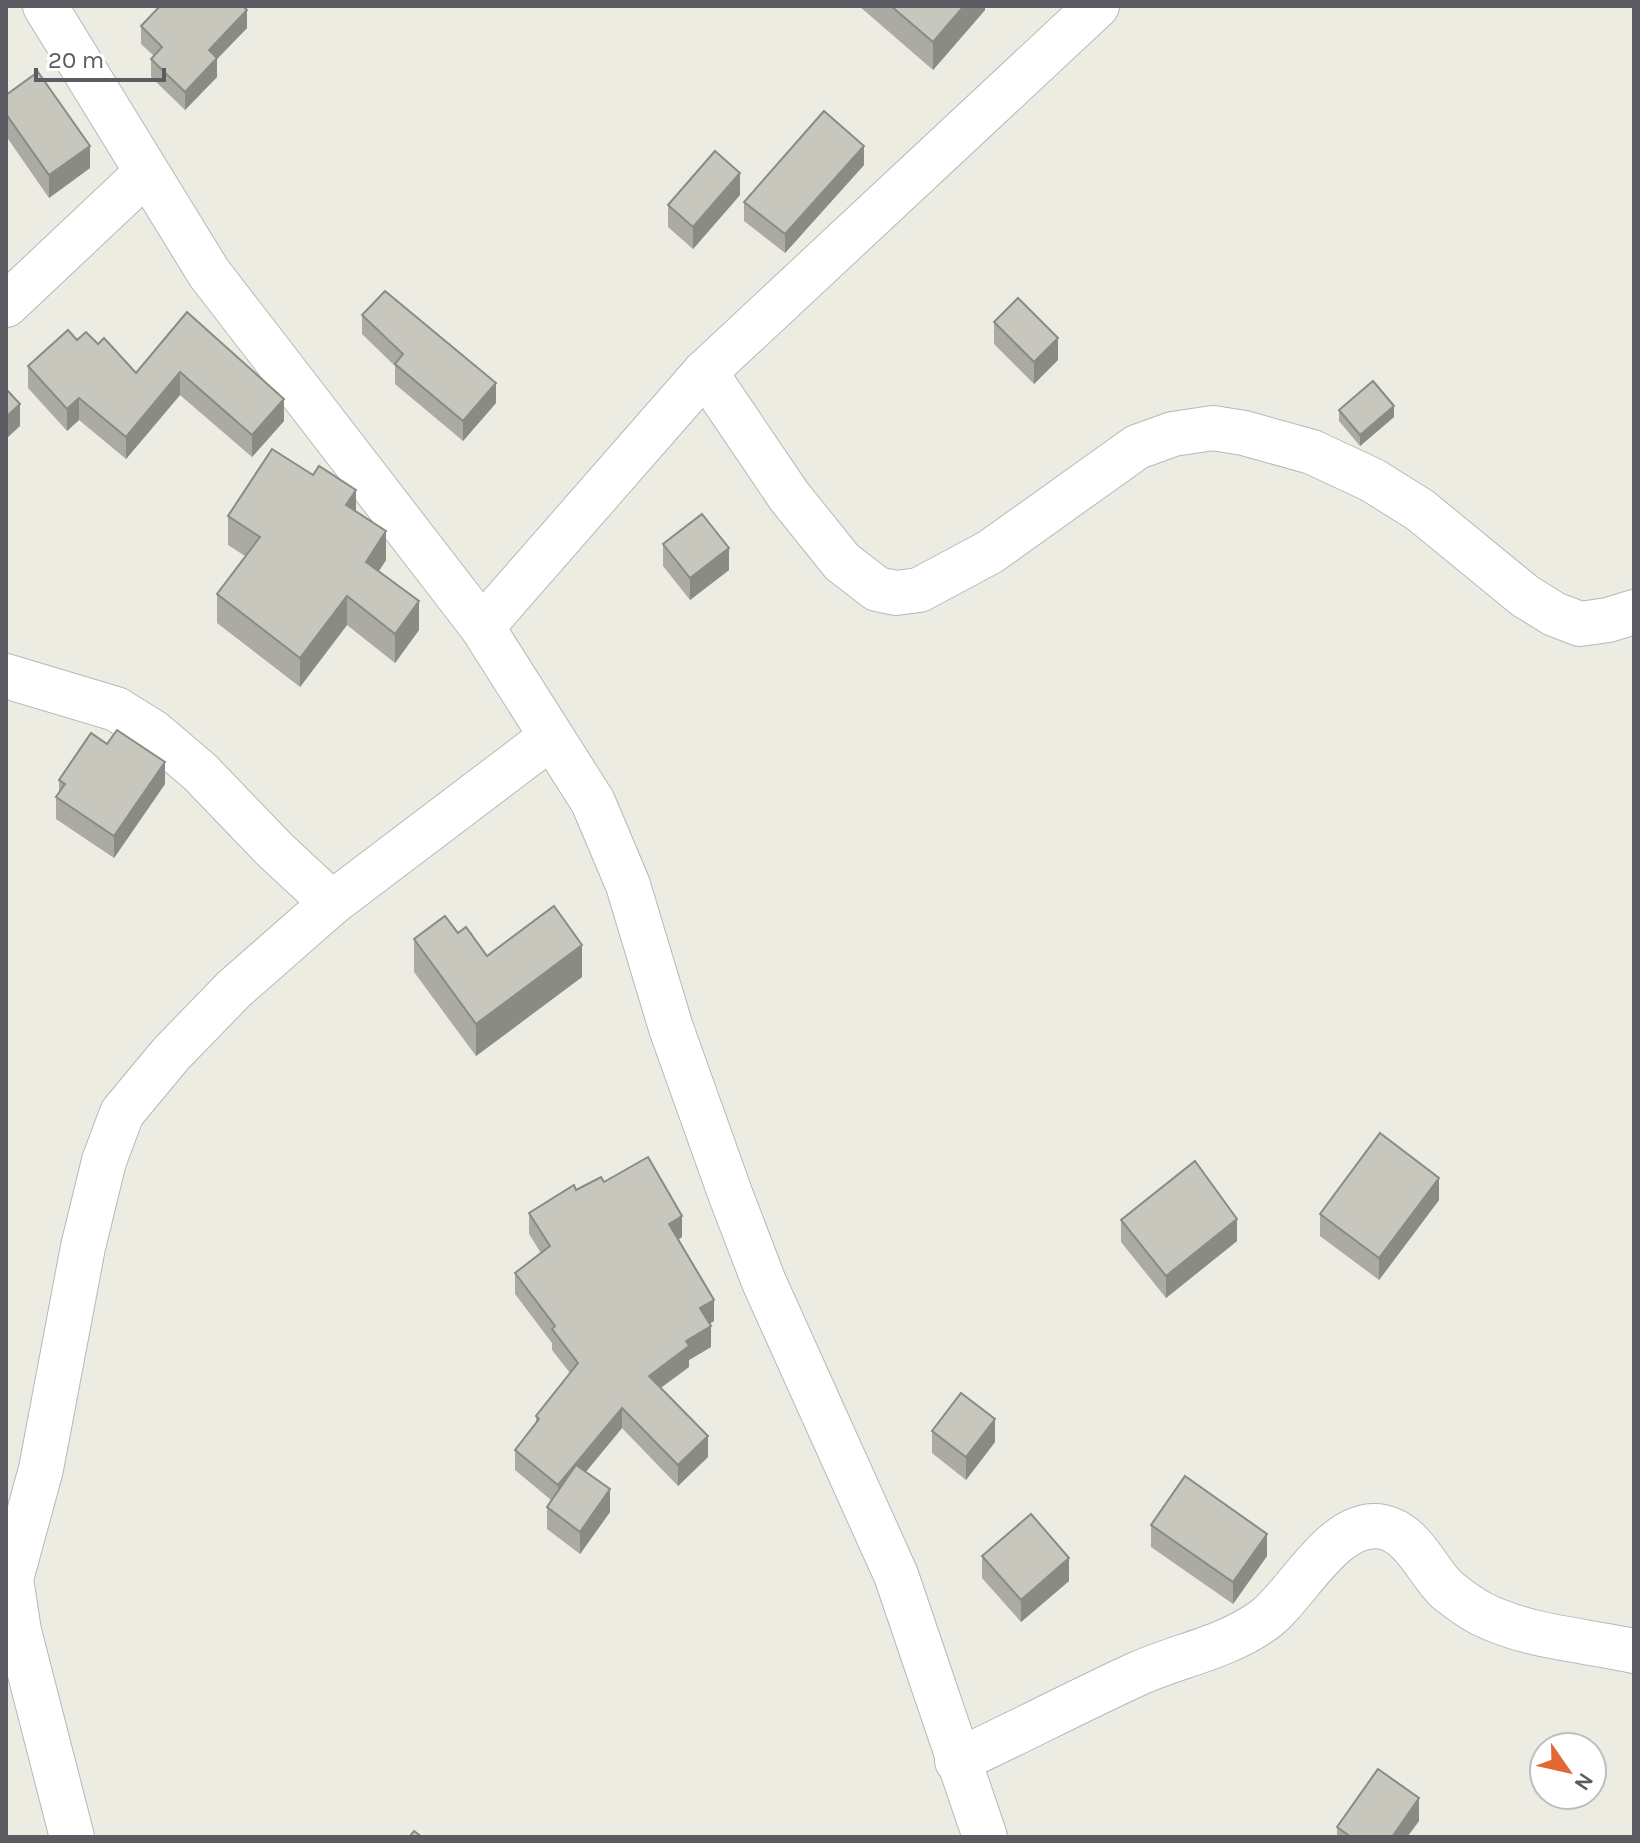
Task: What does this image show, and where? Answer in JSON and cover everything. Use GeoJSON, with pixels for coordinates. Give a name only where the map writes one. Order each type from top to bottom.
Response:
{"type":"FeatureCollection","features":[{"type":"Feature","properties":{"kind":"street"},"geometry":{"type":"LineString","coordinates":[[45,6],[209,273],[482,627],[593,802],[628,885],[671,1028],[731,1196],[764,1282],[896,1575],[985,1837]]}},
{"type":"Feature","properties":{"kind":"street"},"geometry":{"type":"LineString","coordinates":[[482,627],[705,372],[1097,6]]}},
{"type":"Feature","properties":{"kind":"street"},"geometry":{"type":"LineString","coordinates":[[6,305],[146,173]]}},
{"type":"Feature","properties":{"kind":"street"},"geometry":{"type":"LineString","coordinates":[[705,372],[797,507],[842,562],[877,589],[896,593],[919,590],[990,552],[1137,447],[1173,434],[1213,428],[1244,433],[1312,452],[1372,480],[1420,510],[1525,596],[1554,614],[1580,624],[1634,612]]}},
{"type":"Feature","properties":{"kind":"street"},"geometry":{"type":"LineString","coordinates":[[6,676],[116,709],[153,732],[200,772],[275,850],[332,903]]}},
{"type":"Feature","properties":{"kind":"street"},"geometry":{"type":"LineString","coordinates":[[72,1837],[19,1631],[8,1573],[41,1469],[86,1233],[104,1161],[122,1113],[171,1054],[234,989],[332,903],[551,737]]}},
{"type":"Feature","properties":{"kind":"street"},"geometry":{"type":"LineString","coordinates":[[957,1761],[1139,1673],[1241,1636],[1268,1618],[1343,1538],[1365,1527],[1385,1527],[1402,1537],[1446,1589],[1480,1613],[1523,1631],[1634,1651]]}},
{"type":"Feature","properties":{"kind":"building"},"geometry":{"type":"Polygon","coordinates":[[[160,6],[243,6],[247,10],[209,50],[217,58],[185,92],[151,59],[162,47],[141,26],[160,6]]]}},
{"type":"Feature","properties":{"kind":"building"},"geometry":{"type":"Polygon","coordinates":[[[891,6],[964,6],[933,42],[891,6]]]}},
{"type":"Feature","properties":{"kind":"building"},"geometry":{"type":"Polygon","coordinates":[[[38,72],[90,146],[49,175],[6,114],[6,95],[38,72]]]}},
{"type":"Feature","properties":{"kind":"building"},"geometry":{"type":"Polygon","coordinates":[[[824,111],[864,146],[785,234],[744,202],[824,111]]]}},
{"type":"Feature","properties":{"kind":"building"},"geometry":{"type":"Polygon","coordinates":[[[715,151],[740,173],[693,227],[668,205],[715,151]]]}},
{"type":"Feature","properties":{"kind":"building"},"geometry":{"type":"Polygon","coordinates":[[[385,291],[496,383],[463,421],[395,364],[403,354],[362,315],[385,291]]]}},
{"type":"Feature","properties":{"kind":"building"},"geometry":{"type":"Polygon","coordinates":[[[1018,298],[1058,338],[1034,362],[994,322],[1018,298]]]}},
{"type":"Feature","properties":{"kind":"building"},"geometry":{"type":"Polygon","coordinates":[[[187,312],[284,399],[252,435],[180,372],[126,437],[79,398],[67,409],[28,366],[68,330],[77,340],[86,332],[98,344],[104,338],[136,373],[187,312]]]}},
{"type":"Feature","properties":{"kind":"building"},"geometry":{"type":"Polygon","coordinates":[[[1373,381],[1394,406],[1360,435],[1339,410],[1373,381]]]}},
{"type":"Feature","properties":{"kind":"building"},"geometry":{"type":"Polygon","coordinates":[[[6,389],[20,404],[6,417],[6,389]]]}},
{"type":"Feature","properties":{"kind":"building"},"geometry":{"type":"Polygon","coordinates":[[[272,449],[313,475],[319,466],[356,490],[346,505],[386,531],[366,562],[419,601],[395,634],[347,596],[300,658],[217,594],[260,537],[228,516],[272,449]]]}},
{"type":"Feature","properties":{"kind":"building"},"geometry":{"type":"Polygon","coordinates":[[[702,514],[729,548],[690,578],[663,544],[702,514]]]}},
{"type":"Feature","properties":{"kind":"building"},"geometry":{"type":"Polygon","coordinates":[[[117,730],[165,762],[114,836],[56,797],[65,784],[59,780],[91,733],[107,744],[117,730]]]}},
{"type":"Feature","properties":{"kind":"building"},"geometry":{"type":"Polygon","coordinates":[[[554,906],[582,945],[476,1024],[414,939],[445,916],[458,933],[466,927],[487,956],[554,906]]]}},
{"type":"Feature","properties":{"kind":"building"},"geometry":{"type":"Polygon","coordinates":[[[1380,1133],[1439,1178],[1379,1258],[1320,1214],[1380,1133]]]}},
{"type":"Feature","properties":{"kind":"building"},"geometry":{"type":"Polygon","coordinates":[[[648,1157],[682,1216],[669,1224],[714,1300],[700,1308],[711,1326],[686,1341],[689,1346],[649,1376],[708,1436],[678,1465],[622,1408],[558,1485],[515,1450],[539,1419],[536,1416],[578,1363],[515,1273],[550,1246],[529,1213],[574,1185],[576,1190],[601,1177],[604,1182],[648,1157]]]}},
{"type":"Feature","properties":{"kind":"building"},"geometry":{"type":"Polygon","coordinates":[[[1195,1161],[1237,1219],[1166,1276],[1121,1220],[1195,1161]]]}},
{"type":"Feature","properties":{"kind":"building"},"geometry":{"type":"Polygon","coordinates":[[[961,1393],[995,1419],[966,1457],[932,1431],[961,1393]]]}},
{"type":"Feature","properties":{"kind":"building"},"geometry":{"type":"Polygon","coordinates":[[[576,1465],[610,1489],[580,1532],[547,1507],[576,1465]]]}},
{"type":"Feature","properties":{"kind":"building"},"geometry":{"type":"Polygon","coordinates":[[[1185,1476],[1267,1534],[1233,1582],[1151,1525],[1185,1476]]]}},
{"type":"Feature","properties":{"kind":"building"},"geometry":{"type":"Polygon","coordinates":[[[1031,1514],[1069,1558],[1021,1600],[982,1556],[1031,1514]]]}},
{"type":"Feature","properties":{"kind":"building"},"geometry":{"type":"Polygon","coordinates":[[[1378,1769],[1419,1798],[1392,1837],[1351,1837],[1337,1827],[1378,1769]]]}}]}
